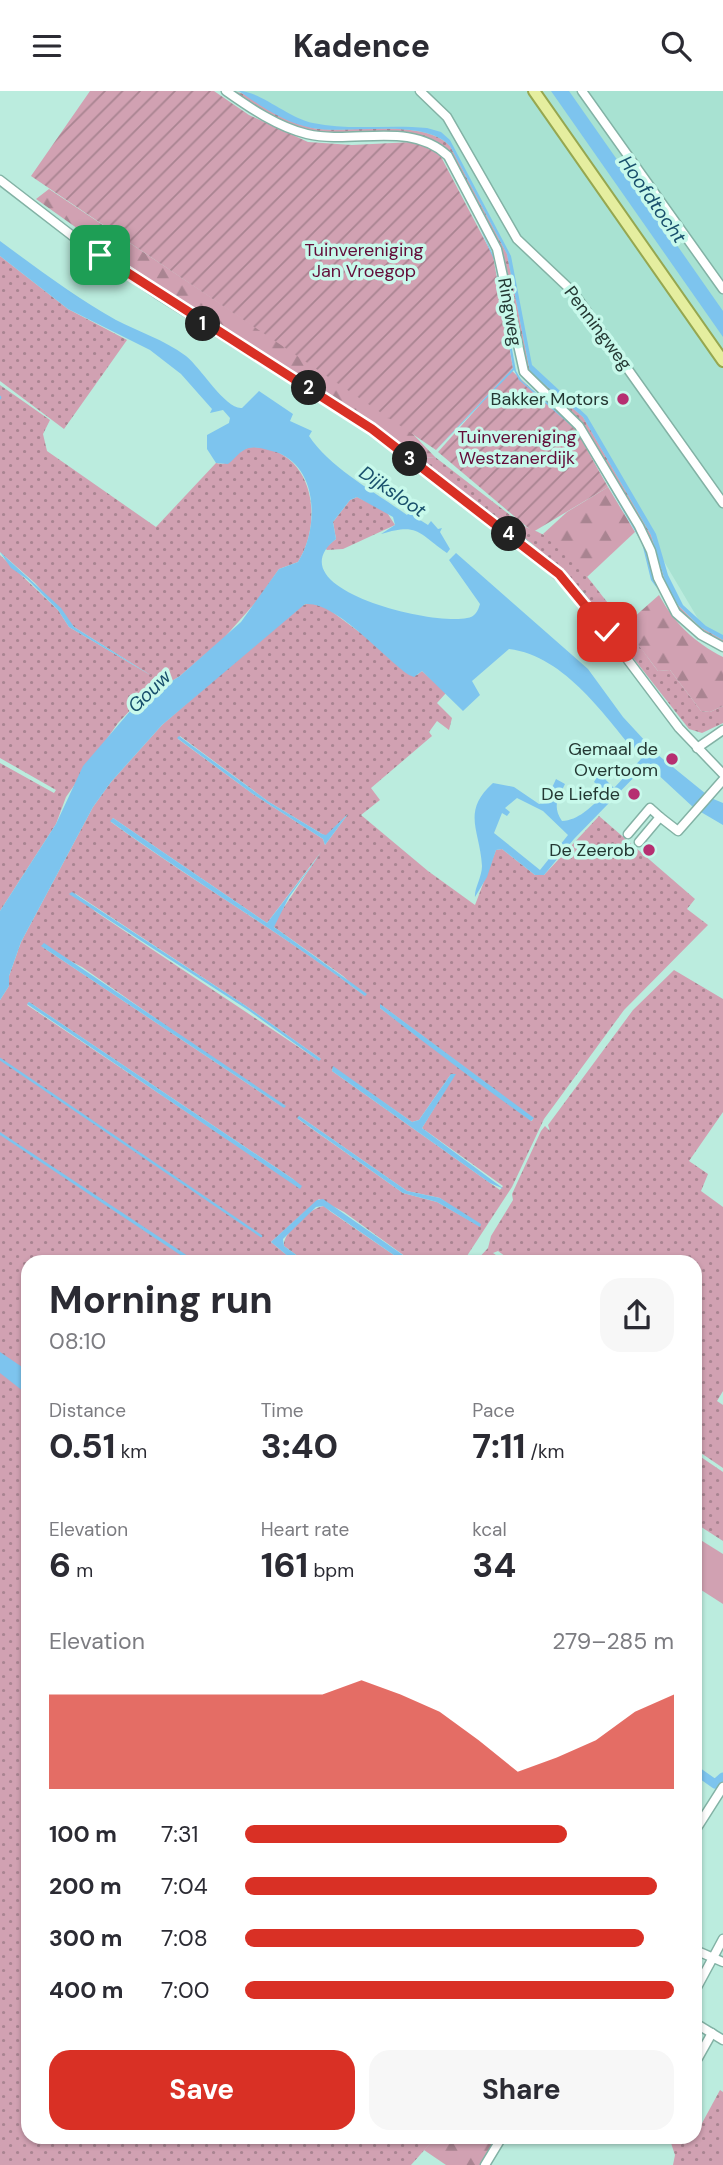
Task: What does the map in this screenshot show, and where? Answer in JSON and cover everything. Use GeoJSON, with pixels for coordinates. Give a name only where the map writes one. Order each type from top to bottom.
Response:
{"type":"FeatureCollection","features":[{"type":"Feature","properties":{"kind":"main road"},"geometry":{"type":"LineString","coordinates":[[534,91],[723,361]]}},
{"type":"Feature","properties":{"kind":"street","name":"Ringweg"},"geometry":{"type":"LineString","coordinates":[[226,91],[260,113],[308,134],[409,136],[435,144],[448,156],[497,249],[524,372],[579,426],[639,526],[651,551],[658,578],[676,613],[701,635],[723,647]]}},
{"type":"Feature","properties":{"kind":"street","name":"Penningweg"},"geometry":{"type":"LineString","coordinates":[[420,91],[447,117],[517,239],[573,292],[723,503]]}},
{"type":"Feature","properties":{"kind":"street"},"geometry":{"type":"LineString","coordinates":[[582,91],[723,289]]}},
{"type":"Feature","properties":{"kind":"street"},"geometry":{"type":"LineString","coordinates":[[0,180],[79,241],[156,293],[372,429],[535,553],[579,596],[697,748],[723,774]]}},
{"type":"Feature","properties":{"kind":"street"},"geometry":{"type":"LineString","coordinates":[[697,748],[723,730]]}},
{"type":"Feature","properties":{"kind":"street"},"geometry":{"type":"LineString","coordinates":[[628,834],[650,808],[677,831],[723,780]]}},
{"type":"Feature","properties":{"kind":"street"},"geometry":{"type":"LineString","coordinates":[[639,842],[660,817]]}},
{"type":"Feature","properties":{"kind":"street"},"geometry":{"type":"LineString","coordinates":[[702,1820],[723,1787]]}},
{"type":"Feature","properties":{"kind":"street"},"geometry":{"type":"LineString","coordinates":[[702,1976],[711,1956],[723,1940]]}},
{"type":"Feature","properties":{"kind":"street"},"geometry":{"type":"LineString","coordinates":[[702,1953],[723,1962]]}},
{"type":"Feature","properties":{"kind":"street"},"geometry":{"type":"LineString","coordinates":[[702,2027],[723,2040]]}},
{"type":"Feature","properties":{"kind":"street"},"geometry":{"type":"LineString","coordinates":[[702,2051],[712,2033]]}},
{"type":"Feature","properties":{"kind":"street"},"geometry":{"type":"LineString","coordinates":[[485,2165],[498,2144]]}},
{"type":"Feature","properties":{"kind":"shaded area"},"geometry":{"type":"Polygon","coordinates":[[[234,91],[723,91],[723,645],[710,639],[640,521],[524,367],[481,215],[440,142],[303,131],[234,91]]]}},
{"type":"Feature","properties":{"kind":"green space","name":"Tuinvereniging Jan Vroegop"},"geometry":{"type":"Polygon","coordinates":[[[90,91],[214,91],[249,115],[308,142],[352,145],[413,142],[438,151],[493,256],[513,368],[436,450],[31,176],[90,91]]]}},
{"type":"Feature","properties":{"kind":"green space"},"geometry":{"type":"Polygon","coordinates":[[[230,91],[249,97],[307,127],[424,132],[450,146],[507,254],[530,372],[583,417],[651,535],[666,584],[678,605],[700,627],[723,640],[723,645],[685,620],[663,585],[653,550],[583,427],[526,373],[505,272],[445,149],[419,135],[327,134],[298,129],[266,114],[230,91]]]}},
{"type":"Feature","properties":{"kind":"green space"},"geometry":{"type":"Polygon","coordinates":[[[49,189],[408,429],[435,457],[415,459],[368,420],[206,320],[36,199],[49,189]]]}},
{"type":"Feature","properties":{"kind":"green space"},"geometry":{"type":"Polygon","coordinates":[[[0,256],[68,309],[127,340],[64,429],[0,381],[0,256]]]}},
{"type":"Feature","properties":{"kind":"green space","name":"Tuinvereniging Westzanerdijk"},"geometry":{"type":"Polygon","coordinates":[[[511,370],[576,430],[608,487],[533,532],[438,452],[511,370]]]}},
{"type":"Feature","properties":{"kind":"green space"},"geometry":{"type":"Polygon","coordinates":[[[0,385],[50,420],[43,434],[47,451],[156,527],[216,463],[227,463],[243,450],[253,447],[274,451],[289,460],[301,473],[308,489],[311,527],[298,562],[279,569],[257,601],[223,639],[180,676],[138,702],[118,723],[66,797],[56,824],[0,911],[0,763],[54,793],[56,790],[0,758],[0,555],[58,610],[69,627],[152,676],[74,627],[35,583],[0,552],[0,385]]]}},
{"type":"Feature","properties":{"kind":"green space"},"geometry":{"type":"Polygon","coordinates":[[[435,457],[523,525],[554,542],[586,575],[658,671],[670,670],[701,711],[710,712],[723,706],[723,723],[702,733],[689,729],[569,576],[529,541],[415,459],[435,457]]]}},
{"type":"Feature","properties":{"kind":"green space"},"geometry":{"type":"Polygon","coordinates":[[[608,487],[635,532],[587,577],[543,534],[567,512],[608,487]]]}},
{"type":"Feature","properties":{"kind":"green space"},"geometry":{"type":"Polygon","coordinates":[[[357,497],[386,511],[395,525],[343,549],[327,550],[325,548],[336,539],[333,522],[350,500],[357,497]]]}},
{"type":"Feature","properties":{"kind":"green space"},"geometry":{"type":"Polygon","coordinates":[[[659,595],[686,631],[723,657],[723,706],[710,712],[701,711],[670,670],[658,671],[624,626],[659,595]]]}},
{"type":"Feature","properties":{"kind":"green space"},"geometry":{"type":"Polygon","coordinates":[[[311,603],[327,608],[417,675],[422,671],[446,693],[437,703],[452,718],[449,730],[437,721],[429,732],[432,736],[371,788],[380,800],[361,815],[428,871],[475,905],[496,850],[502,849],[535,875],[544,875],[599,816],[695,899],[687,909],[708,925],[624,1010],[544,1119],[512,1187],[468,1255],[403,1255],[344,1212],[319,1199],[271,1242],[287,1255],[21,1255],[21,2144],[430,2144],[411,2165],[0,2165],[0,1000],[9,986],[9,976],[21,942],[93,807],[111,782],[162,725],[299,606],[311,603]],[[180,736],[178,739],[253,794],[323,839],[325,845],[348,814],[326,836],[269,802],[180,736]],[[113,818],[111,822],[365,996],[343,976],[274,927],[274,922],[321,852],[267,923],[113,818]],[[73,892],[96,912],[318,1060],[321,1059],[73,892]],[[41,946],[284,1108],[82,967],[41,946]],[[29,1002],[27,1005],[300,1188],[293,1179],[29,1002]],[[381,1005],[380,1008],[532,1121],[533,1118],[381,1005]],[[333,1067],[332,1071],[500,1190],[503,1186],[422,1128],[455,1074],[451,1074],[419,1120],[412,1122],[333,1067]],[[299,1116],[298,1119],[403,1193],[437,1202],[481,1227],[440,1198],[407,1191],[299,1116]]]}},
{"type":"Feature","properties":{"kind":"green space"},"geometry":{"type":"Polygon","coordinates":[[[674,970],[723,999],[723,1112],[689,1161],[708,1174],[701,1191],[723,1207],[723,1391],[717,1401],[723,1405],[723,1468],[702,1454],[702,1255],[503,1255],[498,1251],[493,1253],[496,1255],[482,1255],[488,1248],[491,1236],[513,1200],[512,1194],[541,1131],[545,1126],[550,1131],[548,1125],[633,1010],[674,970]]]}},
{"type":"Feature","properties":{"kind":"green space"},"geometry":{"type":"Polygon","coordinates":[[[324,1206],[394,1255],[296,1255],[284,1246],[288,1234],[298,1221],[318,1207],[324,1206]]]}},
{"type":"Feature","properties":{"kind":"green space"},"geometry":{"type":"Polygon","coordinates":[[[702,1458],[723,1472],[723,1541],[702,1528],[702,1458]]]}},
{"type":"Feature","properties":{"kind":"green space"},"geometry":{"type":"Polygon","coordinates":[[[702,1541],[723,1554],[723,1604],[702,1590],[702,1541]]]}},
{"type":"Feature","properties":{"kind":"green space"},"geometry":{"type":"Polygon","coordinates":[[[720,2090],[723,2092],[723,2165],[673,2165],[675,2155],[671,2144],[702,2144],[702,2123],[720,2090]]]}},
{"type":"Feature","properties":{"kind":"green space"},"geometry":{"type":"Polygon","coordinates":[[[430,2144],[494,2146],[482,2165],[446,2165],[424,2150],[430,2144]]]}},
{"type":"Feature","properties":{"kind":"water"},"geometry":{"type":"Polygon","coordinates":[[[239,91],[256,95],[313,123],[341,127],[427,128],[441,132],[450,140],[511,256],[532,365],[587,416],[656,534],[668,575],[683,605],[706,626],[723,635],[723,640],[700,627],[678,605],[666,584],[651,535],[583,417],[530,372],[507,254],[450,146],[438,137],[404,129],[328,130],[302,126],[273,113],[239,91]]]}},
{"type":"Feature","properties":{"kind":"water"},"geometry":{"type":"Polygon","coordinates":[[[551,91],[569,91],[723,311],[723,337],[551,91]]]}},
{"type":"Feature","properties":{"kind":"water"},"geometry":{"type":"Polygon","coordinates":[[[476,219],[496,261],[516,371],[522,381],[574,424],[643,541],[657,588],[651,580],[642,543],[576,430],[519,380],[514,370],[436,450],[513,368],[495,262],[476,219]]]}},
{"type":"Feature","properties":{"kind":"water"},"geometry":{"type":"Polygon","coordinates":[[[0,241],[101,311],[177,350],[192,362],[221,396],[236,407],[242,408],[259,391],[293,414],[290,421],[312,431],[309,436],[318,448],[354,479],[407,515],[409,513],[428,525],[431,521],[438,529],[442,528],[440,532],[450,549],[447,553],[418,532],[403,529],[381,534],[395,525],[393,517],[357,497],[350,500],[333,522],[336,539],[322,557],[325,573],[341,588],[365,600],[423,616],[467,618],[476,613],[480,604],[449,560],[456,553],[588,669],[623,717],[658,755],[711,798],[723,803],[723,825],[694,808],[653,770],[643,768],[574,839],[544,875],[535,875],[502,849],[496,850],[487,877],[475,897],[482,866],[475,813],[483,793],[493,783],[514,787],[539,804],[545,803],[556,779],[565,784],[557,806],[562,821],[583,813],[602,797],[590,798],[589,794],[604,790],[594,782],[597,777],[602,776],[614,788],[641,759],[583,691],[549,663],[530,654],[509,649],[472,681],[480,695],[463,711],[422,671],[414,677],[409,675],[345,620],[317,605],[305,604],[162,725],[111,782],[93,807],[21,942],[9,976],[9,986],[0,1000],[0,911],[56,824],[83,766],[138,702],[180,676],[241,622],[279,569],[298,562],[305,548],[312,517],[307,485],[301,471],[290,460],[276,452],[252,448],[243,451],[228,464],[216,463],[207,449],[207,435],[229,423],[230,418],[223,410],[210,413],[212,409],[181,374],[150,350],[68,309],[0,256],[0,241]],[[517,798],[505,808],[510,812],[507,816],[502,813],[494,833],[540,870],[568,835],[543,811],[517,798]]]}},
{"type":"Feature","properties":{"kind":"water"},"geometry":{"type":"Polygon","coordinates":[[[0,552],[61,608],[74,627],[152,676],[69,627],[58,610],[27,579],[11,568],[0,552]]]}},
{"type":"Feature","properties":{"kind":"water"},"geometry":{"type":"Polygon","coordinates":[[[179,736],[269,802],[322,834],[326,835],[348,814],[325,845],[323,839],[253,794],[177,738],[179,736]]]}},
{"type":"Feature","properties":{"kind":"water"},"geometry":{"type":"Polygon","coordinates":[[[113,818],[267,923],[321,853],[289,897],[274,927],[367,994],[365,996],[110,821],[113,818]]]}},
{"type":"Feature","properties":{"kind":"water"},"geometry":{"type":"Polygon","coordinates":[[[72,892],[246,1006],[321,1059],[319,1061],[248,1010],[69,894],[72,892]]]}},
{"type":"Feature","properties":{"kind":"water"},"geometry":{"type":"Polygon","coordinates":[[[44,943],[286,1106],[284,1108],[41,946],[44,943]]]}},
{"type":"Feature","properties":{"kind":"water"},"geometry":{"type":"Polygon","coordinates":[[[29,1002],[293,1179],[302,1186],[300,1189],[27,1004],[29,1002]]]}},
{"type":"Feature","properties":{"kind":"water"},"geometry":{"type":"Polygon","coordinates":[[[380,1004],[534,1118],[531,1121],[474,1080],[380,1008],[380,1004]]]}},
{"type":"Feature","properties":{"kind":"water"},"geometry":{"type":"Polygon","coordinates":[[[333,1066],[412,1122],[419,1120],[451,1074],[456,1074],[422,1128],[504,1189],[490,1183],[332,1071],[333,1066]]]}},
{"type":"Feature","properties":{"kind":"water"},"geometry":{"type":"Polygon","coordinates":[[[299,1116],[407,1191],[440,1198],[481,1224],[480,1227],[437,1202],[403,1193],[297,1118],[299,1116]]]}},
{"type":"Feature","properties":{"kind":"water"},"geometry":{"type":"Polygon","coordinates":[[[0,1132],[186,1255],[180,1255],[0,1135],[0,1132]]]}},
{"type":"Feature","properties":{"kind":"water"},"geometry":{"type":"Polygon","coordinates":[[[323,1199],[403,1255],[394,1255],[323,1206],[316,1207],[283,1239],[284,1246],[296,1255],[287,1255],[271,1242],[317,1200],[323,1199]]]}},
{"type":"Feature","properties":{"kind":"water"},"geometry":{"type":"Polygon","coordinates":[[[0,1352],[21,1366],[21,1390],[0,1373],[0,1352]]]}},
{"type":"Feature","properties":{"kind":"waterway"},"geometry":{"type":"LineString","coordinates":[[0,1059],[261,1236]]}},
{"type":"Feature","properties":{"kind":"waterway"},"geometry":{"type":"LineString","coordinates":[[702,1775],[715,1784],[723,1777]]}},
{"type":"Feature","properties":{"kind":"place","name":"Bakker Motors"},"geometry":{"type":"Point","coordinates":[623,399]}},
{"type":"Feature","properties":{"kind":"place","name":"Gemaal de Overtoom"},"geometry":{"type":"Point","coordinates":[672,759]}},
{"type":"Feature","properties":{"kind":"place","name":"De Liefde"},"geometry":{"type":"Point","coordinates":[634,794]}},
{"type":"Feature","properties":{"kind":"place","name":"De Zeerob"},"geometry":{"type":"Point","coordinates":[649,850]}},
{"type":"Feature","properties":{"kind":"route"},"geometry":{"type":"LineString","coordinates":[[100,255],[201,323],[372,429],[559,574],[607,632]]}},
{"type":"Feature","properties":{"kind":"water label","name":"Hoofdtocht"},"geometry":{"type":"Point","coordinates":[653,199]}},
{"type":"Feature","properties":{"kind":"water label","name":"Dijksloot"},"geometry":{"type":"Point","coordinates":[393,491]}},
{"type":"Feature","properties":{"kind":"water label","name":"Gouw"},"geometry":{"type":"Point","coordinates":[149,691]}}]}
